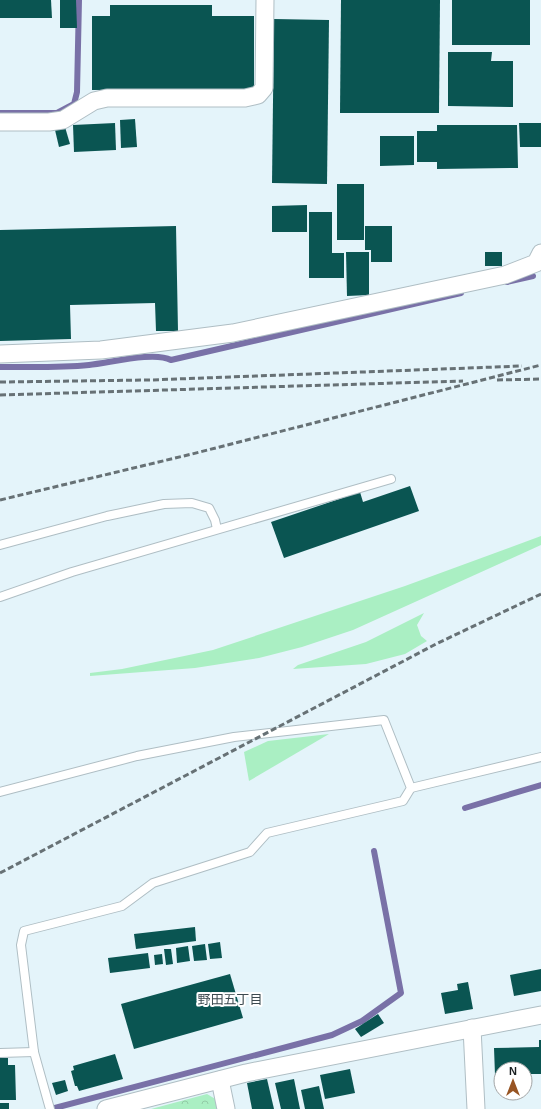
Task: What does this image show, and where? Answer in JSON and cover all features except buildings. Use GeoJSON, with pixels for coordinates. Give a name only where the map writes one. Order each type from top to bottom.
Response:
{"type":"FeatureCollection","features":[{"type":"Feature","properties":{"kind":"street"},"geometry":{"type":"LineString","coordinates":[[0,122],[49,122],[63,120],[94,101],[107,98],[245,98],[258,95],[264,88],[265,0]]}},
{"type":"Feature","properties":{"kind":"street"},"geometry":{"type":"LineString","coordinates":[[0,354],[101,350],[233,333],[505,275],[539,263]]}},
{"type":"Feature","properties":{"kind":"street"},"geometry":{"type":"LineString","coordinates":[[106,1109],[246,1073],[541,1015]]}},
{"type":"Feature","properties":{"kind":"street"},"geometry":{"type":"LineString","coordinates":[[472,1028],[476,1109]]}},
{"type":"Feature","properties":{"kind":"street"},"geometry":{"type":"LineString","coordinates":[[220,1080],[226,1109]]}},
{"type":"Feature","properties":{"kind":"lane"},"geometry":{"type":"LineString","coordinates":[[0,597],[72,572],[391,479]]}},
{"type":"Feature","properties":{"kind":"lane"},"geometry":{"type":"LineString","coordinates":[[0,545],[108,516],[164,504],[192,503],[209,508],[215,520],[217,529]]}},
{"type":"Feature","properties":{"kind":"lane"},"geometry":{"type":"LineString","coordinates":[[0,792],[137,756],[227,739],[384,720],[411,788]]}},
{"type":"Feature","properties":{"kind":"lane"},"geometry":{"type":"LineString","coordinates":[[49,1106],[34,1052],[21,945],[24,931],[122,906],[153,883],[250,852],[267,833],[403,801],[411,788],[541,757]]}},
{"type":"Feature","properties":{"kind":"lane"},"geometry":{"type":"LineString","coordinates":[[0,1053],[34,1052]]}},
{"type":"Feature","properties":{"kind":"green space"},"geometry":{"type":"Polygon","coordinates":[[[541,536],[541,545],[353,630],[302,647],[259,658],[195,668],[90,676],[90,673],[122,669],[213,650],[405,586],[541,536]]]}},
{"type":"Feature","properties":{"kind":"green space"},"geometry":{"type":"Polygon","coordinates":[[[424,613],[417,625],[421,636],[427,641],[405,654],[366,664],[293,669],[298,665],[366,642],[424,613]]]}},
{"type":"Feature","properties":{"kind":"green space"},"geometry":{"type":"Polygon","coordinates":[[[329,734],[249,781],[244,752],[268,741],[329,734]]]}},
{"type":"Feature","properties":{"kind":"green space"},"geometry":{"type":"Polygon","coordinates":[[[207,1094],[217,1100],[219,1109],[151,1109],[207,1094]]]}},
{"type":"Feature","properties":{"kind":"waterway"},"geometry":{"type":"LineString","coordinates":[[0,113],[57,113],[74,104],[77,92],[79,0]]}},
{"type":"Feature","properties":{"kind":"waterway"},"geometry":{"type":"LineString","coordinates":[[507,282],[533,276]]}},
{"type":"Feature","properties":{"kind":"waterway"},"geometry":{"type":"LineString","coordinates":[[0,367],[78,366],[143,357],[171,360],[461,293]]}},
{"type":"Feature","properties":{"kind":"waterway"},"geometry":{"type":"LineString","coordinates":[[465,808],[541,785]]}},
{"type":"Feature","properties":{"kind":"waterway"},"geometry":{"type":"LineString","coordinates":[[51,1109],[332,1035],[362,1021],[401,993],[374,851]]}},
{"type":"Feature","properties":{"kind":"railway"},"geometry":{"type":"LineString","coordinates":[[0,500],[192,454],[541,365]]}},
{"type":"Feature","properties":{"kind":"railway"},"geometry":{"type":"LineString","coordinates":[[0,382],[150,380],[522,366]]}},
{"type":"Feature","properties":{"kind":"railway"},"geometry":{"type":"LineString","coordinates":[[497,380],[541,379]]}},
{"type":"Feature","properties":{"kind":"railway"},"geometry":{"type":"LineString","coordinates":[[0,395],[463,381]]}},
{"type":"Feature","properties":{"kind":"railway"},"geometry":{"type":"LineString","coordinates":[[0,873],[436,644],[541,594]]}},
{"type":"Feature","properties":{"kind":"district","name":"野田五丁目"},"geometry":{"type":"Point","coordinates":[230,999]}}]}
